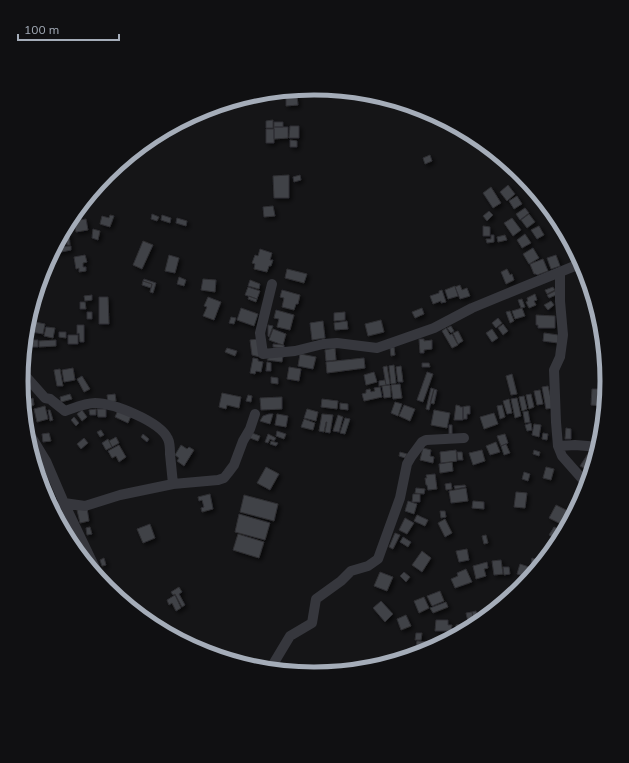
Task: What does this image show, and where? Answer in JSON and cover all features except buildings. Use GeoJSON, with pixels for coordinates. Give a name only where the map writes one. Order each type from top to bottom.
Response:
{"type":"FeatureCollection","features":[{"type":"Feature","properties":{"kind":"street"},"geometry":{"type":"LineString","coordinates":[[272,284],[260,333],[263,354],[295,351],[330,343],[377,348],[434,328],[472,308],[576,265]]}},
{"type":"Feature","properties":{"kind":"street"},"geometry":{"type":"LineString","coordinates":[[560,272],[560,301],[563,335],[560,357],[554,370],[558,446],[562,456],[584,480]]}},
{"type":"Feature","properties":{"kind":"street"},"geometry":{"type":"LineString","coordinates":[[28,379],[45,398],[50,399],[65,411],[93,403],[110,405],[130,412],[156,426],[168,438],[173,484]]}},
{"type":"Feature","properties":{"kind":"street"},"geometry":{"type":"LineString","coordinates":[[64,503],[85,506],[120,495],[173,484],[218,480],[224,478],[234,465],[255,414]]}},
{"type":"Feature","properties":{"kind":"street"},"geometry":{"type":"LineString","coordinates":[[272,665],[290,636],[312,623],[316,599],[341,581],[351,571],[368,566],[378,559],[400,498],[407,464],[422,442],[426,440],[464,438]]}},
{"type":"Feature","properties":{"kind":"street"},"geometry":{"type":"LineString","coordinates":[[35,443],[46,461],[92,562]]}},
{"type":"Feature","properties":{"kind":"street"},"geometry":{"type":"LineString","coordinates":[[558,446],[575,445],[593,446]]}}]}
